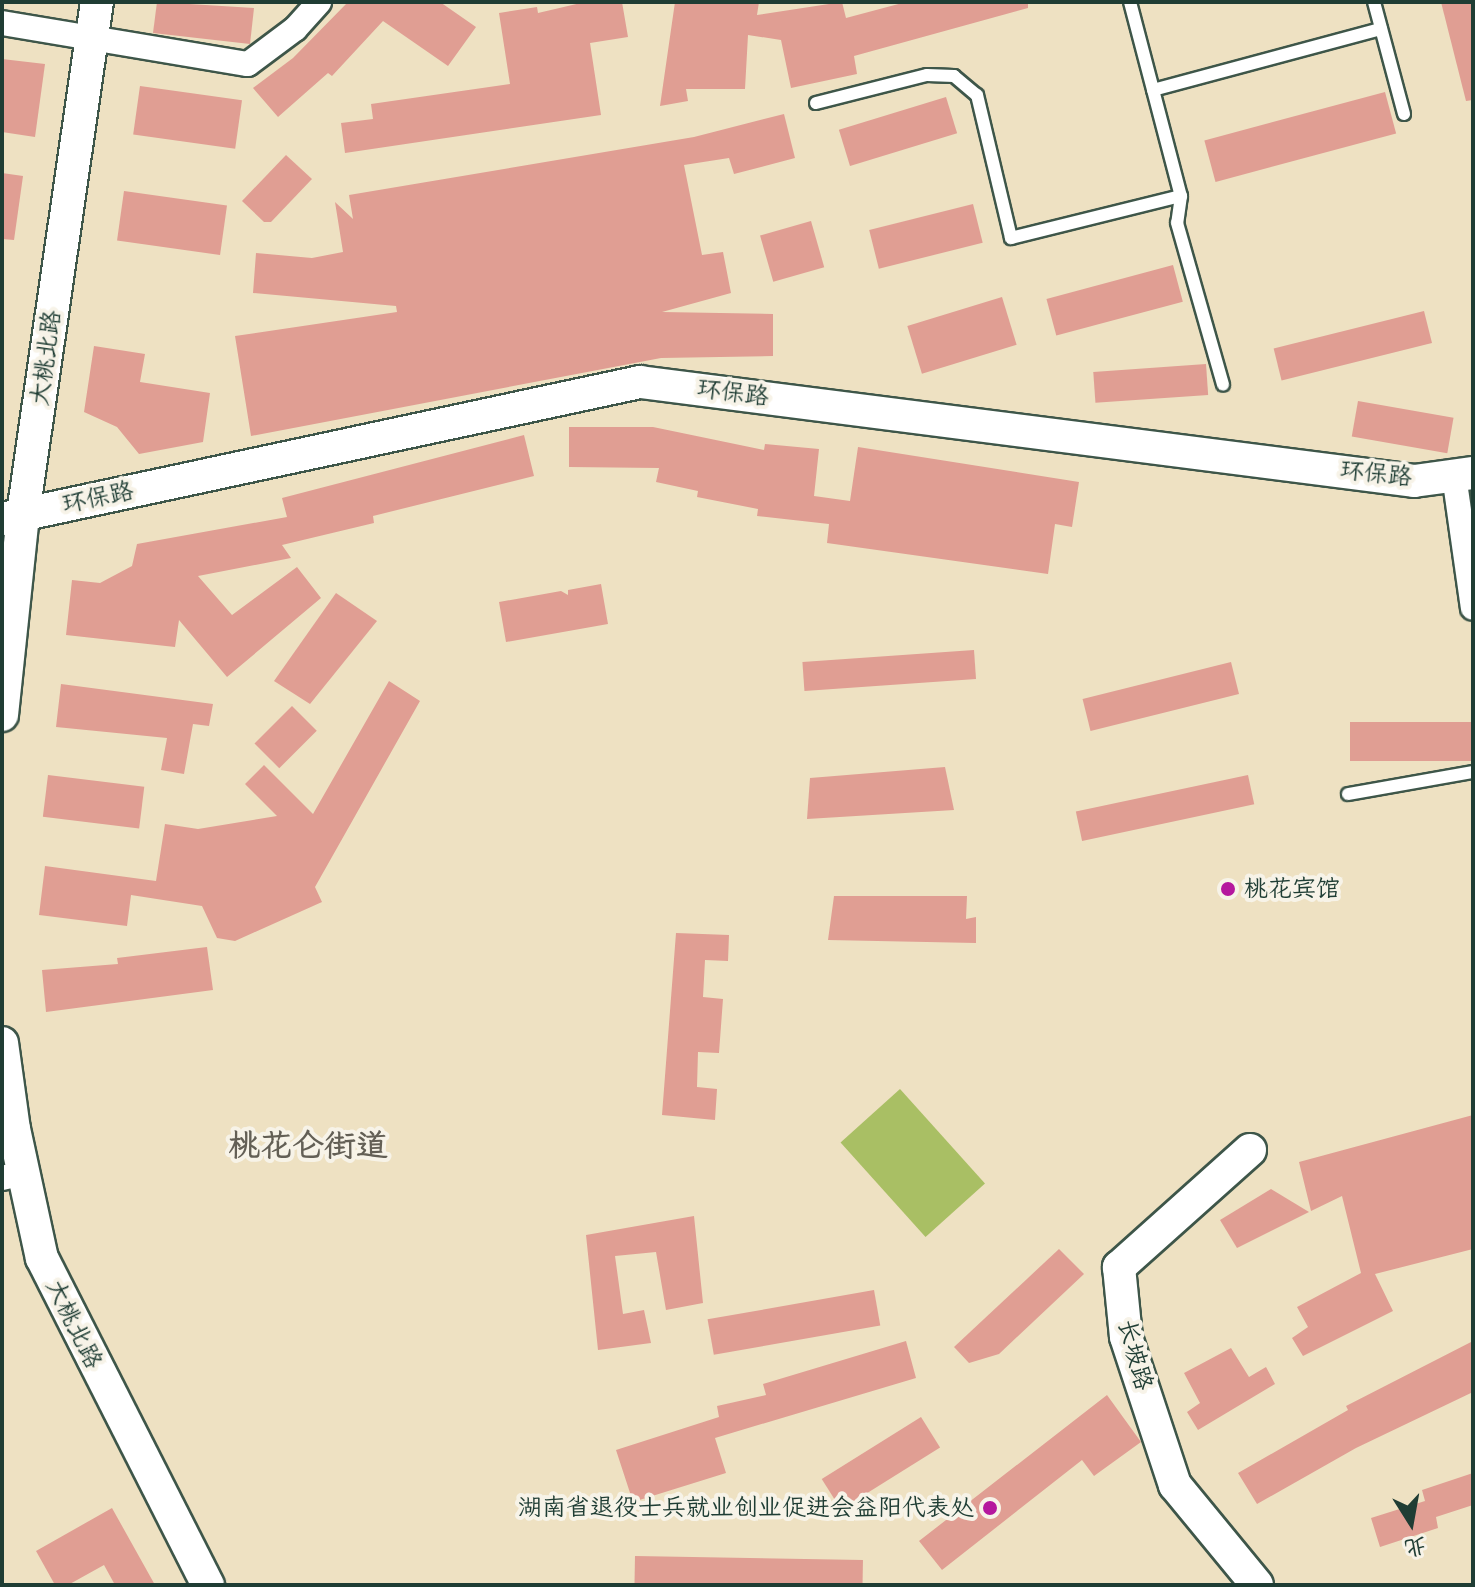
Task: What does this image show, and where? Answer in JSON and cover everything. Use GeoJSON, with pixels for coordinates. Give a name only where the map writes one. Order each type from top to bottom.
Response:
{"type":"FeatureCollection","features":[{"type":"Feature","properties":{"kind":"street","name":"大桃北路"},"geometry":{"type":"LineString","coordinates":[[2,715],[12,516],[97,2]]}},
{"type":"Feature","properties":{"kind":"street"},"geometry":{"type":"LineString","coordinates":[[2,23],[248,64],[295,29],[319,2]]}},
{"type":"Feature","properties":{"kind":"street","name":"环保路"},"geometry":{"type":"LineString","coordinates":[[12,516],[640,382],[1414,481],[1464,474]]}},
{"type":"Feature","properties":{"kind":"street"},"geometry":{"type":"LineString","coordinates":[[1464,474],[1473,608]]}},
{"type":"Feature","properties":{"kind":"street","name":"大桃北路"},"geometry":{"type":"LineString","coordinates":[[2,1043],[13,1176],[42,1258],[208,1585]]}},
{"type":"Feature","properties":{"kind":"street","name":"长坡路"},"geometry":{"type":"LineString","coordinates":[[1250,1150],[1119,1267],[1126,1337],[1175,1485],[1257,1585]]}},
{"type":"Feature","properties":{"kind":"lane"},"geometry":{"type":"LineString","coordinates":[[1130,2],[1181,196],[1177,223],[1223,385]]}},
{"type":"Feature","properties":{"kind":"lane"},"geometry":{"type":"LineString","coordinates":[[1374,2],[1404,114]]}},
{"type":"Feature","properties":{"kind":"lane"},"geometry":{"type":"LineString","coordinates":[[1153,90],[1381,29]]}},
{"type":"Feature","properties":{"kind":"lane"},"geometry":{"type":"LineString","coordinates":[[816,103],[927,75],[954,76],[977,95],[1011,238],[1181,196]]}},
{"type":"Feature","properties":{"kind":"lane"},"geometry":{"type":"LineString","coordinates":[[1348,794],[1473,772]]}},
{"type":"Feature","properties":{"kind":"green space"},"geometry":{"type":"Polygon","coordinates":[[[900,1089],[985,1183],[926,1237],[841,1143],[900,1089]]]}},
{"type":"Feature","properties":{"kind":"building"},"geometry":{"type":"Polygon","coordinates":[[[157,2],[254,8],[250,44],[153,33],[157,2]]]}},
{"type":"Feature","properties":{"kind":"building"},"geometry":{"type":"Polygon","coordinates":[[[348,2],[440,2],[476,27],[448,66],[383,21],[332,76],[328,73],[278,117],[253,88],[293,58],[348,2]]]}},
{"type":"Feature","properties":{"kind":"building"},"geometry":{"type":"Polygon","coordinates":[[[585,2],[622,2],[628,37],[590,43],[601,115],[345,153],[341,123],[373,119],[371,104],[510,84],[499,13],[537,7],[538,13],[585,2]]]}},
{"type":"Feature","properties":{"kind":"building"},"geometry":{"type":"Polygon","coordinates":[[[675,2],[759,2],[757,15],[842,2],[846,18],[906,2],[1028,2],[1028,8],[854,56],[857,74],[791,88],[781,40],[748,35],[745,89],[686,89],[688,101],[660,106],[675,2]]]}},
{"type":"Feature","properties":{"kind":"building"},"geometry":{"type":"Polygon","coordinates":[[[1441,2],[1473,2],[1473,100],[1466,101],[1441,2]]]}},
{"type":"Feature","properties":{"kind":"building"},"geometry":{"type":"Polygon","coordinates":[[[2,59],[45,64],[35,137],[2,132],[2,59]]]}},
{"type":"Feature","properties":{"kind":"building"},"geometry":{"type":"Polygon","coordinates":[[[140,86],[242,100],[235,149],[133,135],[140,86]]]}},
{"type":"Feature","properties":{"kind":"building"},"geometry":{"type":"Polygon","coordinates":[[[1385,92],[1396,134],[1216,182],[1204,140],[1385,92]]]}},
{"type":"Feature","properties":{"kind":"building"},"geometry":{"type":"Polygon","coordinates":[[[946,97],[957,133],[850,166],[839,130],[946,97]]]}},
{"type":"Feature","properties":{"kind":"building"},"geometry":{"type":"Polygon","coordinates":[[[784,114],[795,158],[734,174],[729,158],[684,165],[702,255],[723,252],[731,293],[662,312],[773,314],[773,356],[661,358],[251,436],[235,336],[397,312],[396,306],[253,293],[256,253],[312,258],[343,252],[335,202],[353,219],[349,195],[694,137],[784,114]]]}},
{"type":"Feature","properties":{"kind":"building"},"geometry":{"type":"Polygon","coordinates":[[[286,155],[312,179],[271,222],[264,222],[242,201],[286,155]]]}},
{"type":"Feature","properties":{"kind":"building"},"geometry":{"type":"Polygon","coordinates":[[[2,173],[23,176],[14,240],[2,239],[2,173]]]}},
{"type":"Feature","properties":{"kind":"building"},"geometry":{"type":"Polygon","coordinates":[[[124,191],[227,205],[220,255],[117,241],[124,191]]]}},
{"type":"Feature","properties":{"kind":"building"},"geometry":{"type":"Polygon","coordinates":[[[973,204],[983,243],[879,269],[869,230],[973,204]]]}},
{"type":"Feature","properties":{"kind":"building"},"geometry":{"type":"Polygon","coordinates":[[[811,221],[824,267],[773,282],[760,236],[811,221]]]}},
{"type":"Feature","properties":{"kind":"building"},"geometry":{"type":"Polygon","coordinates":[[[1173,265],[1183,302],[1056,336],[1046,299],[1173,265]]]}},
{"type":"Feature","properties":{"kind":"building"},"geometry":{"type":"Polygon","coordinates":[[[1002,297],[1017,345],[922,374],[907,326],[1002,297]]]}},
{"type":"Feature","properties":{"kind":"building"},"geometry":{"type":"Polygon","coordinates":[[[1424,311],[1432,343],[1282,381],[1274,348],[1424,311]]]}},
{"type":"Feature","properties":{"kind":"building"},"geometry":{"type":"Polygon","coordinates":[[[94,346],[145,354],[140,382],[210,393],[203,442],[139,454],[117,427],[84,412],[94,346]]]}},
{"type":"Feature","properties":{"kind":"building"},"geometry":{"type":"Polygon","coordinates":[[[1206,364],[1208,395],[1095,403],[1093,372],[1206,364]]]}},
{"type":"Feature","properties":{"kind":"building"},"geometry":{"type":"Polygon","coordinates":[[[1358,401],[1454,418],[1447,453],[1352,436],[1358,401]]]}},
{"type":"Feature","properties":{"kind":"building"},"geometry":{"type":"Polygon","coordinates":[[[569,427],[653,427],[764,450],[765,444],[819,449],[814,496],[850,501],[858,447],[1079,482],[1072,527],[1055,524],[1048,574],[827,543],[829,524],[757,516],[758,509],[697,497],[698,491],[656,482],[659,468],[569,467],[569,427]]]}},
{"type":"Feature","properties":{"kind":"building"},"geometry":{"type":"Polygon","coordinates":[[[524,435],[534,476],[373,516],[374,523],[282,545],[291,558],[198,576],[232,615],[297,567],[321,598],[227,677],[179,620],[175,647],[66,635],[72,580],[100,583],[132,566],[137,544],[287,517],[282,498],[524,435]]]}},
{"type":"Feature","properties":{"kind":"building"},"geometry":{"type":"Polygon","coordinates":[[[601,584],[608,624],[506,642],[499,602],[561,591],[568,595],[568,590],[601,584]]]}},
{"type":"Feature","properties":{"kind":"building"},"geometry":{"type":"Polygon","coordinates":[[[336,593],[377,621],[310,704],[274,681],[336,593]]]}},
{"type":"Feature","properties":{"kind":"building"},"geometry":{"type":"Polygon","coordinates":[[[974,650],[976,679],[804,691],[802,662],[974,650]]]}},
{"type":"Feature","properties":{"kind":"building"},"geometry":{"type":"Polygon","coordinates":[[[1231,662],[1239,694],[1091,731],[1083,699],[1231,662]]]}},
{"type":"Feature","properties":{"kind":"building"},"geometry":{"type":"Polygon","coordinates":[[[389,681],[420,701],[315,887],[322,902],[235,941],[217,938],[202,906],[131,895],[127,926],[39,915],[45,866],[156,881],[165,824],[198,829],[277,816],[245,784],[264,765],[313,814],[389,681]]]}},
{"type":"Feature","properties":{"kind":"building"},"geometry":{"type":"Polygon","coordinates":[[[61,684],[213,704],[209,726],[193,724],[184,774],[161,770],[167,738],[56,727],[61,684]]]}},
{"type":"Feature","properties":{"kind":"building"},"geometry":{"type":"Polygon","coordinates":[[[292,706],[317,731],[279,768],[255,743],[292,706]]]}},
{"type":"Feature","properties":{"kind":"building"},"geometry":{"type":"Polygon","coordinates":[[[1350,722],[1473,722],[1473,761],[1350,761],[1350,722]]]}},
{"type":"Feature","properties":{"kind":"building"},"geometry":{"type":"Polygon","coordinates":[[[945,767],[954,810],[807,819],[810,778],[945,767]]]}},
{"type":"Feature","properties":{"kind":"building"},"geometry":{"type":"Polygon","coordinates":[[[48,775],[144,787],[139,829],[43,817],[48,775]]]}},
{"type":"Feature","properties":{"kind":"building"},"geometry":{"type":"Polygon","coordinates":[[[1248,775],[1254,804],[1082,841],[1076,812],[1248,775]]]}},
{"type":"Feature","properties":{"kind":"building"},"geometry":{"type":"Polygon","coordinates":[[[834,896],[967,896],[966,919],[976,917],[976,943],[828,940],[834,896]]]}},
{"type":"Feature","properties":{"kind":"building"},"geometry":{"type":"Polygon","coordinates":[[[676,933],[729,935],[728,961],[705,960],[703,997],[723,999],[719,1053],[698,1052],[697,1087],[717,1089],[715,1120],[662,1115],[676,933]]]}},
{"type":"Feature","properties":{"kind":"building"},"geometry":{"type":"Polygon","coordinates":[[[207,947],[213,990],[46,1012],[42,970],[118,964],[117,958],[207,947]]]}},
{"type":"Feature","properties":{"kind":"building"},"geometry":{"type":"Polygon","coordinates":[[[1473,1115],[1473,1249],[1375,1274],[1393,1311],[1303,1356],[1292,1338],[1308,1327],[1297,1307],[1361,1273],[1342,1196],[1311,1211],[1299,1162],[1473,1115]]]}},
{"type":"Feature","properties":{"kind":"building"},"geometry":{"type":"Polygon","coordinates":[[[1271,1189],[1309,1212],[1237,1248],[1220,1220],[1271,1189]]]}},
{"type":"Feature","properties":{"kind":"building"},"geometry":{"type":"Polygon","coordinates":[[[694,1216],[703,1303],[666,1310],[656,1252],[615,1256],[623,1314],[644,1310],[651,1343],[598,1350],[586,1235],[694,1216]]]}},
{"type":"Feature","properties":{"kind":"building"},"geometry":{"type":"Polygon","coordinates":[[[1059,1249],[1084,1274],[999,1354],[969,1363],[954,1347],[1059,1249]]]}},
{"type":"Feature","properties":{"kind":"building"},"geometry":{"type":"Polygon","coordinates":[[[874,1290],[880,1325],[714,1355],[708,1319],[874,1290]]]}},
{"type":"Feature","properties":{"kind":"building"},"geometry":{"type":"Polygon","coordinates":[[[906,1341],[916,1378],[715,1438],[726,1473],[633,1502],[616,1450],[719,1417],[717,1406],[766,1395],[763,1384],[906,1341]]]}},
{"type":"Feature","properties":{"kind":"building"},"geometry":{"type":"Polygon","coordinates":[[[1473,1341],[1473,1392],[1356,1448],[1257,1504],[1238,1473],[1348,1410],[1346,1406],[1473,1341]]]}},
{"type":"Feature","properties":{"kind":"building"},"geometry":{"type":"Polygon","coordinates":[[[1231,1348],[1249,1377],[1266,1367],[1275,1384],[1198,1430],[1187,1412],[1200,1403],[1184,1373],[1231,1348]]]}},
{"type":"Feature","properties":{"kind":"building","name":"湖南省退役士兵就业创业促进会益阳代表处"},"geometry":{"type":"Polygon","coordinates":[[[1107,1395],[1141,1442],[1094,1476],[1082,1460],[942,1570],[919,1541],[1107,1395]]]}},
{"type":"Feature","properties":{"kind":"building"},"geometry":{"type":"Polygon","coordinates":[[[921,1417],[940,1448],[841,1510],[822,1479],[921,1417]]]}},
{"type":"Feature","properties":{"kind":"building"},"geometry":{"type":"Polygon","coordinates":[[[1473,1473],[1473,1505],[1436,1517],[1438,1528],[1380,1547],[1371,1518],[1425,1501],[1422,1490],[1473,1473]]]}},
{"type":"Feature","properties":{"kind":"building"},"geometry":{"type":"Polygon","coordinates":[[[112,1508],[155,1585],[115,1585],[104,1565],[68,1585],[55,1585],[36,1551],[112,1508]]]}},
{"type":"Feature","properties":{"kind":"building"},"geometry":{"type":"Polygon","coordinates":[[[635,1556],[863,1560],[863,1585],[634,1585],[635,1556]]]}},
{"type":"Feature","properties":{"kind":"place","name":"桃花宾馆"},"geometry":{"type":"Point","coordinates":[1228,889]}},
{"type":"Feature","properties":{"kind":"place","name":"湖南省退役士兵就业创业促进会益阳代表处"},"geometry":{"type":"Point","coordinates":[990,1508]}},
{"type":"Feature","properties":{"kind":"district","name":"桃花仑街道"},"geometry":{"type":"Point","coordinates":[308,1146]}}]}
